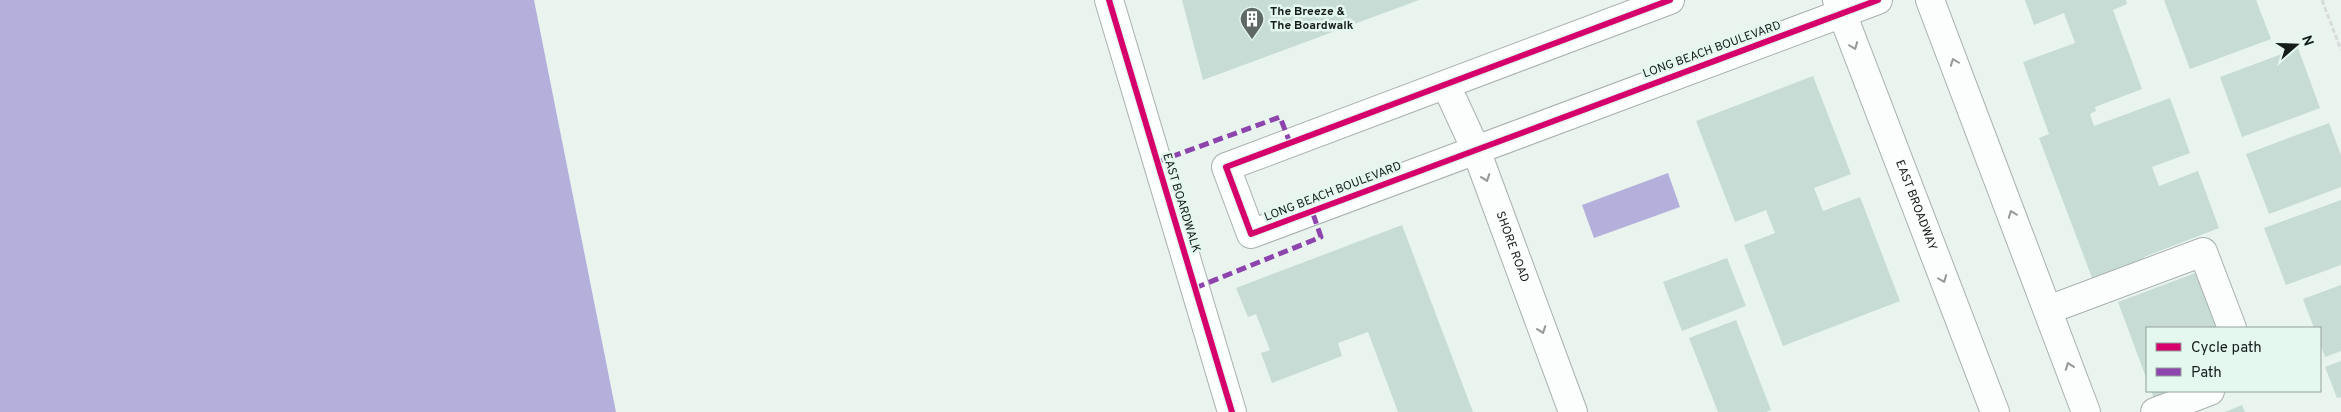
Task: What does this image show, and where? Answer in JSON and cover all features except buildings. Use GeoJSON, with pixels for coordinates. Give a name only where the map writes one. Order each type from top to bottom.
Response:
{"type":"FeatureCollection","features":[{"type":"Feature","properties":{"kind":"street","name":"EAST BOARDWALK"},"geometry":{"type":"LineString","coordinates":[[1109,0],[1232,412]]}},
{"type":"Feature","properties":{"kind":"street","name":"LONG BEACH BOULEVARD"},"geometry":{"type":"LineString","coordinates":[[1670,0],[1226,167],[1251,234],[1476,150],[1839,7],[1878,0]]}},
{"type":"Feature","properties":{"kind":"street"},"geometry":{"type":"LineString","coordinates":[[1930,0],[2086,412]]}},
{"type":"Feature","properties":{"kind":"street","name":"EAST BROADWAY"},"geometry":{"type":"LineString","coordinates":[[1839,7],[1995,412]]}},
{"type":"Feature","properties":{"kind":"street","name":"SHORE ROAD"},"geometry":{"type":"LineString","coordinates":[[1446,85],[1476,150],[1572,412]]}},
{"type":"Feature","properties":{"kind":"street"},"geometry":{"type":"LineString","coordinates":[[2048,310],[2203,252],[2232,327]]}},
{"type":"Feature","properties":{"kind":"street"},"geometry":{"type":"LineString","coordinates":[[2155,412],[2207,392]]}},
{"type":"Feature","properties":{"kind":"path"},"geometry":{"type":"LineString","coordinates":[[2322,0],[2341,50]]}},
{"type":"Feature","properties":{"kind":"shaded area"},"geometry":{"type":"Polygon","coordinates":[[[0,0],[534,0],[616,412],[0,412],[0,0]]]}},
{"type":"Feature","properties":{"kind":"shaded area"},"geometry":{"type":"Polygon","coordinates":[[[1668,173],[1680,207],[1594,238],[1582,205],[1668,173]]]}},
{"type":"Feature","properties":{"kind":"marked path"},"geometry":{"type":"LineString","coordinates":[[1157,162],[1280,117],[1290,143]]}},
{"type":"Feature","properties":{"kind":"marked path"},"geometry":{"type":"LineString","coordinates":[[1195,288],[1321,237],[1312,211]]}},
{"type":"Feature","properties":{"kind":"cycle path"},"geometry":{"type":"LineString","coordinates":[[1109,0],[1232,412]]}},
{"type":"Feature","properties":{"kind":"cycle path"},"geometry":{"type":"LineString","coordinates":[[1670,0],[1226,167],[1251,234],[1878,0]]}},
{"type":"Feature","properties":{"kind":"place","name":"The Breeze & The Boardwalk"},"geometry":{"type":"Point","coordinates":[1252,40]}}]}
